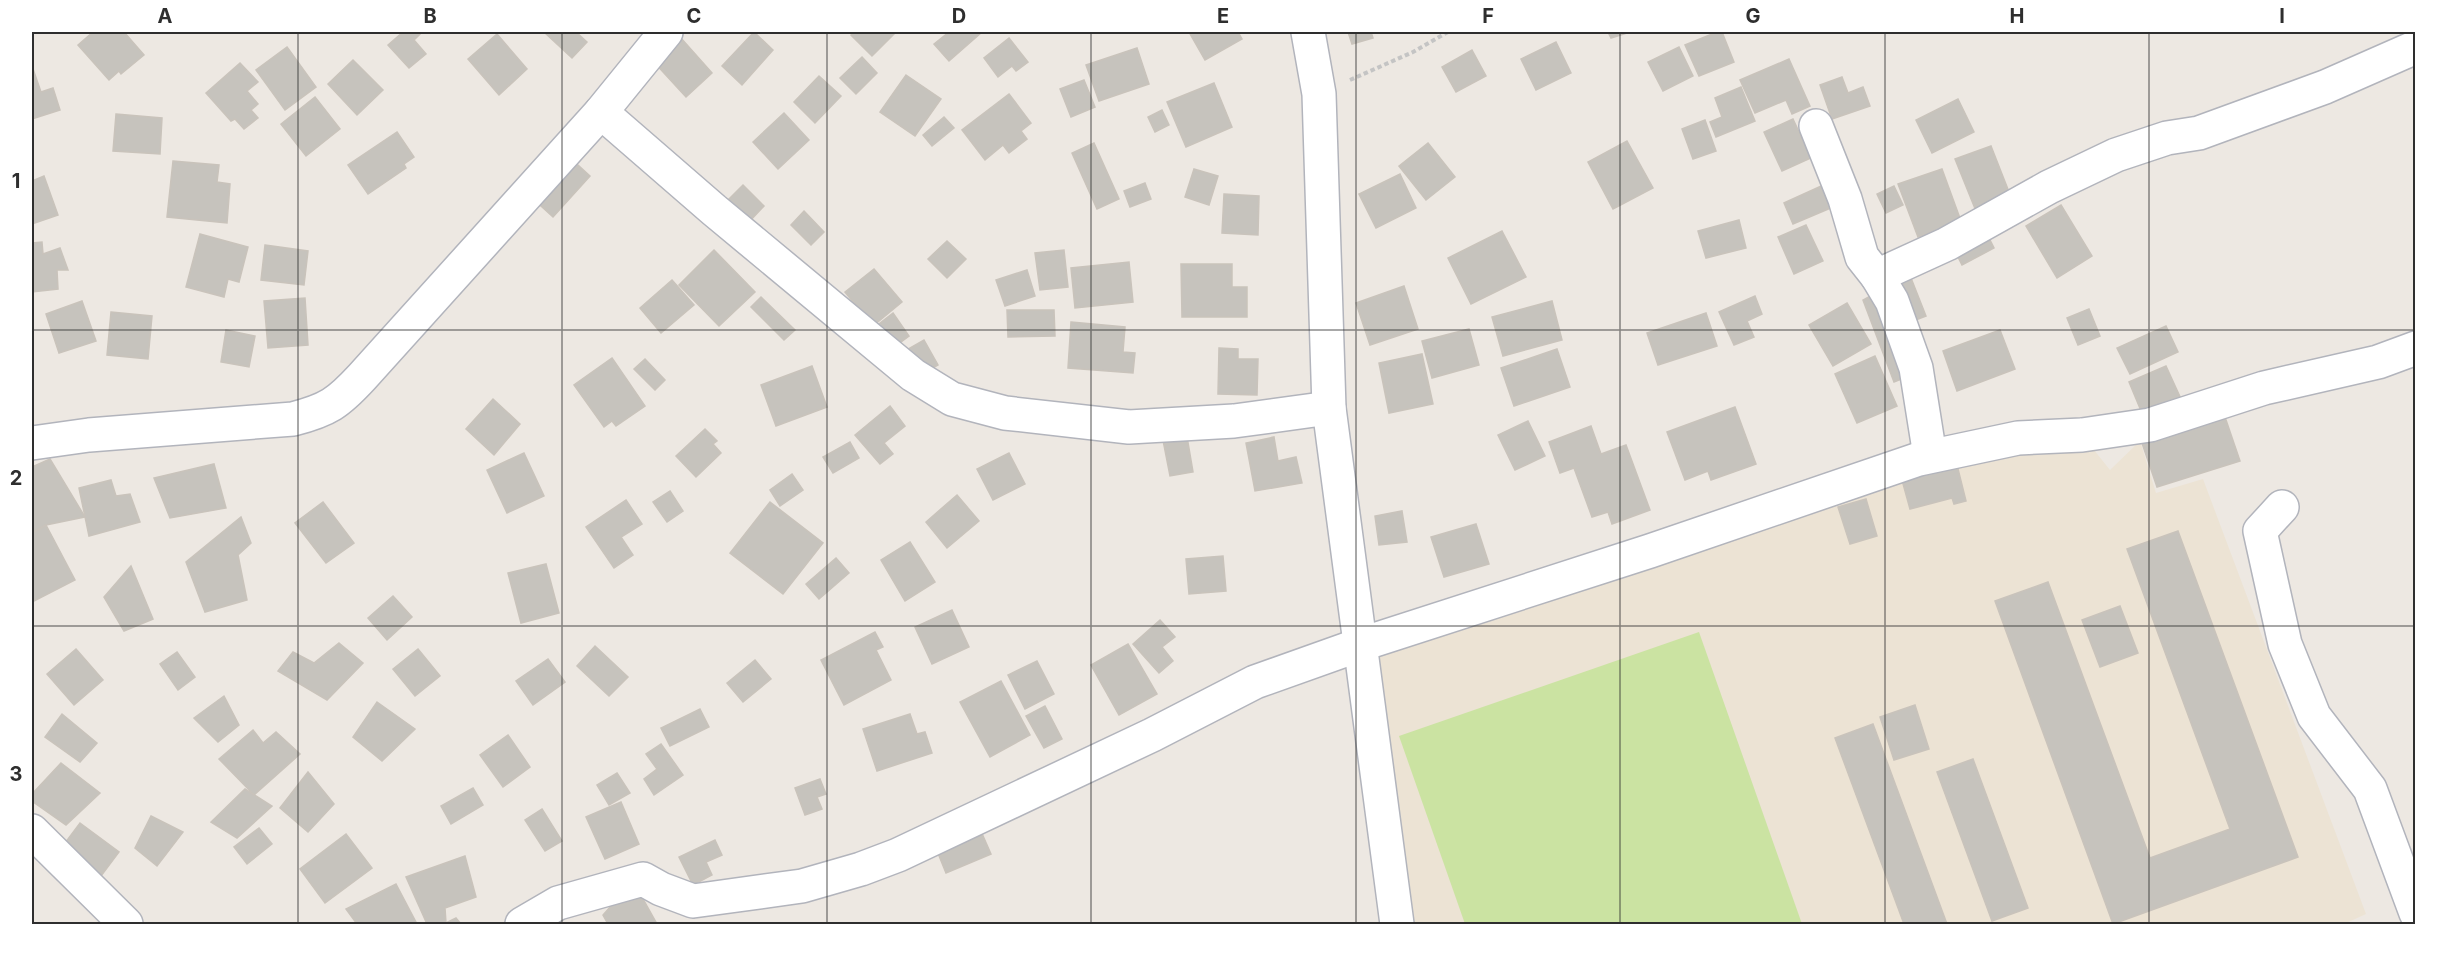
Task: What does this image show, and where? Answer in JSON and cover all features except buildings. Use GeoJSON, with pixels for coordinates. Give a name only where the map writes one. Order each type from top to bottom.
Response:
{"type":"FeatureCollection","features":[{"type":"Feature","properties":{"kind":"street"},"geometry":{"type":"LineString","coordinates":[[32,442],[89,435],[293,419],[321,412],[345,396],[601,112],[666,32]]}},
{"type":"Feature","properties":{"kind":"street"},"geometry":{"type":"LineString","coordinates":[[1308,32],[1319,94],[1329,408],[1397,924]]}},
{"type":"Feature","properties":{"kind":"street"},"geometry":{"type":"LineString","coordinates":[[1877,276],[1947,244],[2049,187],[2116,155],[2168,138],[2199,133],[2325,87],[2415,47]]}},
{"type":"Feature","properties":{"kind":"street"},"geometry":{"type":"LineString","coordinates":[[601,112],[722,217],[904,368],[952,399],[1005,413],[1129,427],[1234,421],[1329,408]]}},
{"type":"Feature","properties":{"kind":"street"},"geometry":{"type":"LineString","coordinates":[[1816,126],[1845,200],[1862,257],[1892,301],[1916,368],[1930,456]]}},
{"type":"Feature","properties":{"kind":"street"},"geometry":{"type":"LineString","coordinates":[[522,924],[558,903],[643,879],[695,913],[802,886],[898,855],[1141,740],[1255,682],[1359,645],[1650,551],[1930,456],[2018,438],[2082,435],[2150,425],[2264,388],[2378,362],[2415,348]]}},
{"type":"Feature","properties":{"kind":"street"},"geometry":{"type":"LineString","coordinates":[[2282,507],[2260,531],[2284,644],[2314,716],[2370,789],[2415,913]]}},
{"type":"Feature","properties":{"kind":"street"},"geometry":{"type":"LineString","coordinates":[[32,831],[126,924]]}},
{"type":"Feature","properties":{"kind":"path"},"geometry":{"type":"LineString","coordinates":[[1319,94],[1413,52],[1448,32]]}},
{"type":"Feature","properties":{"kind":"shaded area"},"geometry":{"type":"Polygon","coordinates":[[[2082,435],[2110,470],[2140,441],[2156,493],[2203,479],[2366,914],[2344,924],[1397,924],[1359,645],[1930,456],[2082,435]]]}},
{"type":"Feature","properties":{"kind":"green space"},"geometry":{"type":"Polygon","coordinates":[[[1699,632],[1802,924],[1465,924],[1399,736],[1699,632]]]}}]}
